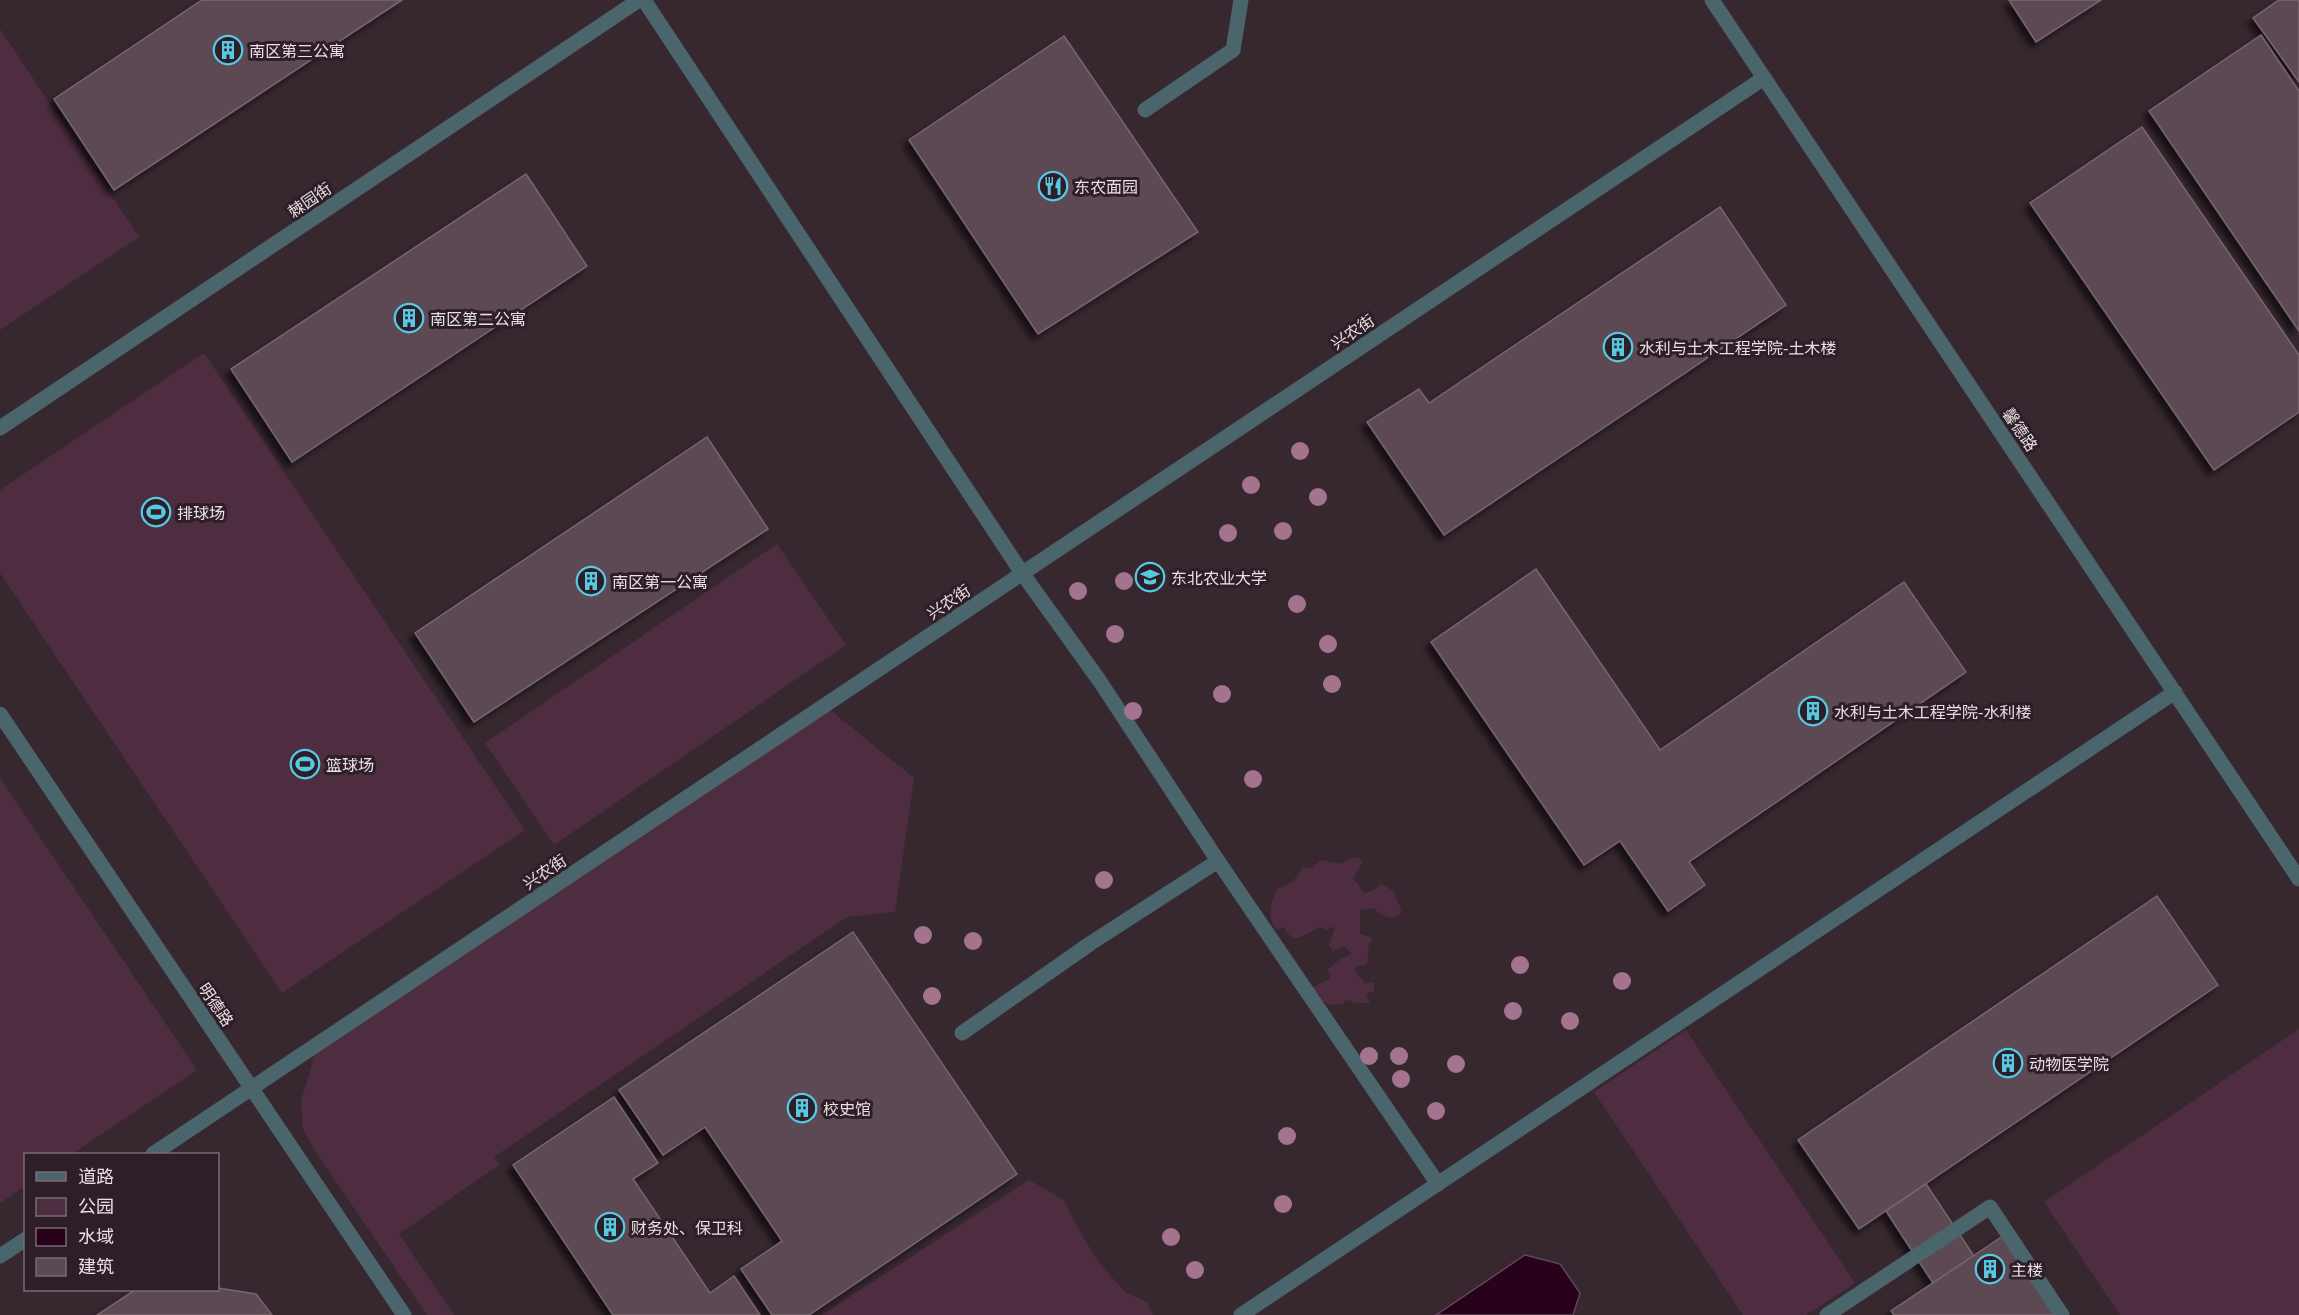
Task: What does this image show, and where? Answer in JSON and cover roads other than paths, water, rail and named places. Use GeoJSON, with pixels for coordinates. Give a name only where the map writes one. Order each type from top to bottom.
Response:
{"type":"FeatureCollection","features":[{"type":"Feature","properties":{"kind":"street","name":"棘园街"},"geometry":{"type":"LineString","coordinates":[[0,428],[641,0]]}},
{"type":"Feature","properties":{"kind":"street"},"geometry":{"type":"LineString","coordinates":[[641,0],[1022,573],[1099,680],[1218,861],[1438,1184]]}},
{"type":"Feature","properties":{"kind":"street"},"geometry":{"type":"LineString","coordinates":[[1145,110],[1233,50],[1241,0]]}},
{"type":"Feature","properties":{"kind":"street","name":"馨德路"},"geometry":{"type":"LineString","coordinates":[[1712,0],[2299,879]]}},
{"type":"Feature","properties":{"kind":"street","name":"兴农街"},"geometry":{"type":"LineString","coordinates":[[156,1153],[1764,78]]}},
{"type":"Feature","properties":{"kind":"street"},"geometry":{"type":"LineString","coordinates":[[1241,1315],[2175,692]]}},
{"type":"Feature","properties":{"kind":"street","name":"明德路"},"geometry":{"type":"LineString","coordinates":[[0,714],[404,1315]]}},
{"type":"Feature","properties":{"kind":"street"},"geometry":{"type":"LineString","coordinates":[[962,1032],[1091,943],[1218,861]]}},
{"type":"Feature","properties":{"kind":"street"},"geometry":{"type":"LineString","coordinates":[[1827,1315],[1990,1207],[2062,1315]]}},
{"type":"Feature","properties":{"kind":"street"},"geometry":{"type":"LineString","coordinates":[[0,1256],[24,1240]]}},
{"type":"Feature","properties":{"kind":"water"},"geometry":{"type":"Polygon","coordinates":[[[1525,1255],[1560,1264],[1580,1293],[1573,1315],[1436,1315],[1525,1255]]]}},
{"type":"Feature","properties":{"kind":"place","name":"南区第三公寓"},"geometry":{"type":"Point","coordinates":[228,50]}},
{"type":"Feature","properties":{"kind":"place","name":"东农面园"},"geometry":{"type":"Point","coordinates":[1053,186]}},
{"type":"Feature","properties":{"kind":"place","name":"南区第二公寓"},"geometry":{"type":"Point","coordinates":[409,318]}},
{"type":"Feature","properties":{"kind":"place","name":"水利与土木工程学院-土木楼"},"geometry":{"type":"Point","coordinates":[1618,347]}},
{"type":"Feature","properties":{"kind":"place","name":"排球场"},"geometry":{"type":"Point","coordinates":[156,512]}},
{"type":"Feature","properties":{"kind":"place","name":"东北农业大学"},"geometry":{"type":"Point","coordinates":[1150,577]}},
{"type":"Feature","properties":{"kind":"place","name":"南区第一公寓"},"geometry":{"type":"Point","coordinates":[591,581]}},
{"type":"Feature","properties":{"kind":"place","name":"水利与土木工程学院-水利楼"},"geometry":{"type":"Point","coordinates":[1813,711]}},
{"type":"Feature","properties":{"kind":"place","name":"篮球场"},"geometry":{"type":"Point","coordinates":[305,764]}},
{"type":"Feature","properties":{"kind":"place","name":"动物医学院"},"geometry":{"type":"Point","coordinates":[2008,1063]}},
{"type":"Feature","properties":{"kind":"place","name":"校史馆"},"geometry":{"type":"Point","coordinates":[802,1108]}},
{"type":"Feature","properties":{"kind":"place","name":"财务处、保卫科"},"geometry":{"type":"Point","coordinates":[610,1227]}},
{"type":"Feature","properties":{"kind":"place","name":"主楼"},"geometry":{"type":"Point","coordinates":[1990,1269]}}]}
